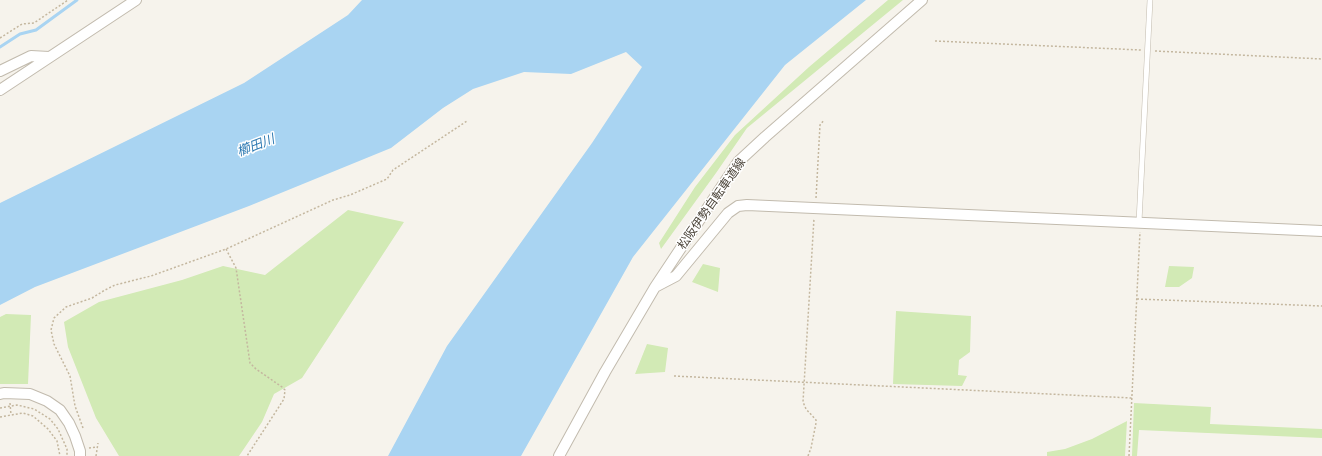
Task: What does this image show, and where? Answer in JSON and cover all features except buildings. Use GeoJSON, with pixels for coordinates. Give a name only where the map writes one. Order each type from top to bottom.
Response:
{"type":"FeatureCollection","features":[{"type":"Feature","properties":{"kind":"street"},"geometry":{"type":"LineString","coordinates":[[0,90],[136,0]]}},
{"type":"Feature","properties":{"kind":"street","name":"松阪伊勢自転車道線"},"geometry":{"type":"LineString","coordinates":[[560,456],[605,372],[655,287],[738,162],[922,0]]}},
{"type":"Feature","properties":{"kind":"street"},"geometry":{"type":"LineString","coordinates":[[0,71],[31,56],[50,57]]}},
{"type":"Feature","properties":{"kind":"street"},"geometry":{"type":"LineString","coordinates":[[655,287],[676,276],[728,213],[738,206],[747,204],[1322,231]]}},
{"type":"Feature","properties":{"kind":"street"},"geometry":{"type":"LineString","coordinates":[[0,394],[30,394],[48,401],[60,410],[69,423],[75,436],[80,454]]}},
{"type":"Feature","properties":{"kind":"lane"},"geometry":{"type":"LineString","coordinates":[[1139,222],[1150,0]]}},
{"type":"Feature","properties":{"kind":"path"},"geometry":{"type":"LineString","coordinates":[[0,38],[22,24],[34,24],[68,0]]}},
{"type":"Feature","properties":{"kind":"path"},"geometry":{"type":"LineString","coordinates":[[935,41],[1322,59]]}},
{"type":"Feature","properties":{"kind":"path"},"geometry":{"type":"LineString","coordinates":[[808,456],[816,420],[804,406],[805,382],[820,125],[824,120]]}},
{"type":"Feature","properties":{"kind":"path"},"geometry":{"type":"LineString","coordinates":[[84,430],[75,406],[70,376],[54,344],[51,330],[54,318],[66,307],[92,298],[115,285],[152,276],[226,248],[333,200],[350,195],[387,179],[393,170],[467,121]]}},
{"type":"Feature","properties":{"kind":"path"},"geometry":{"type":"LineString","coordinates":[[1129,456],[1140,230],[1139,222]]}},
{"type":"Feature","properties":{"kind":"path"},"geometry":{"type":"LineString","coordinates":[[226,248],[236,268],[250,362],[256,369],[285,390],[284,399],[247,456]]}},
{"type":"Feature","properties":{"kind":"path"},"geometry":{"type":"LineString","coordinates":[[1137,299],[1322,306]]}},
{"type":"Feature","properties":{"kind":"path"},"geometry":{"type":"LineString","coordinates":[[674,376],[1132,398]]}},
{"type":"Feature","properties":{"kind":"path"},"geometry":{"type":"LineString","coordinates":[[10,393],[11,414]]}},
{"type":"Feature","properties":{"kind":"path"},"geometry":{"type":"LineString","coordinates":[[0,408],[17,406],[34,409],[50,420],[58,429],[68,449],[67,456]]}},
{"type":"Feature","properties":{"kind":"path"},"geometry":{"type":"LineString","coordinates":[[0,417],[23,413],[33,416],[48,429],[57,441],[60,456]]}},
{"type":"Feature","properties":{"kind":"path"},"geometry":{"type":"LineString","coordinates":[[96,456],[98,443]]}},
{"type":"Feature","properties":{"kind":"path"},"geometry":{"type":"LineString","coordinates":[[80,454],[84,449],[98,447]]}},
{"type":"Feature","properties":{"kind":"green space"},"geometry":{"type":"Polygon","coordinates":[[[888,0],[903,0],[747,128],[661,249],[659,243],[695,187],[735,135],[809,67],[888,0]]]}},
{"type":"Feature","properties":{"kind":"green space"},"geometry":{"type":"Polygon","coordinates":[[[348,210],[404,222],[302,378],[274,394],[262,422],[239,456],[119,456],[96,418],[68,347],[64,322],[99,302],[182,280],[223,266],[265,275],[348,210]]]}},
{"type":"Feature","properties":{"kind":"green space"},"geometry":{"type":"Polygon","coordinates":[[[703,264],[720,268],[718,292],[692,282],[703,264]]]}},
{"type":"Feature","properties":{"kind":"green space"},"geometry":{"type":"Polygon","coordinates":[[[1169,266],[1194,267],[1192,278],[1179,287],[1165,287],[1169,266]]]}},
{"type":"Feature","properties":{"kind":"green space"},"geometry":{"type":"Polygon","coordinates":[[[896,311],[971,316],[970,352],[959,360],[958,375],[967,376],[962,386],[893,384],[896,311]]]}},
{"type":"Feature","properties":{"kind":"green space"},"geometry":{"type":"Polygon","coordinates":[[[6,314],[31,315],[28,384],[0,384],[0,317],[6,314]]]}},
{"type":"Feature","properties":{"kind":"green space"},"geometry":{"type":"Polygon","coordinates":[[[647,344],[668,348],[665,372],[635,374],[647,344]]]}},
{"type":"Feature","properties":{"kind":"green space"},"geometry":{"type":"Polygon","coordinates":[[[1134,403],[1211,407],[1210,424],[1322,429],[1322,438],[1139,430],[1137,456],[1132,456],[1134,403]]]}},
{"type":"Feature","properties":{"kind":"green space"},"geometry":{"type":"Polygon","coordinates":[[[1127,421],[1125,456],[1047,456],[1047,452],[1065,449],[1092,439],[1127,421]]]}},
{"type":"Feature","properties":{"kind":"water","name":"櫛田川"},"geometry":{"type":"Polygon","coordinates":[[[362,0],[866,0],[785,65],[633,257],[521,456],[388,456],[447,346],[592,143],[642,67],[626,52],[571,74],[524,72],[473,89],[443,108],[391,148],[249,206],[35,287],[0,305],[0,203],[244,83],[348,15],[362,0]]]}},
{"type":"Feature","properties":{"kind":"waterway"},"geometry":{"type":"LineString","coordinates":[[0,47],[20,34],[36,30],[77,0]]}}]}
